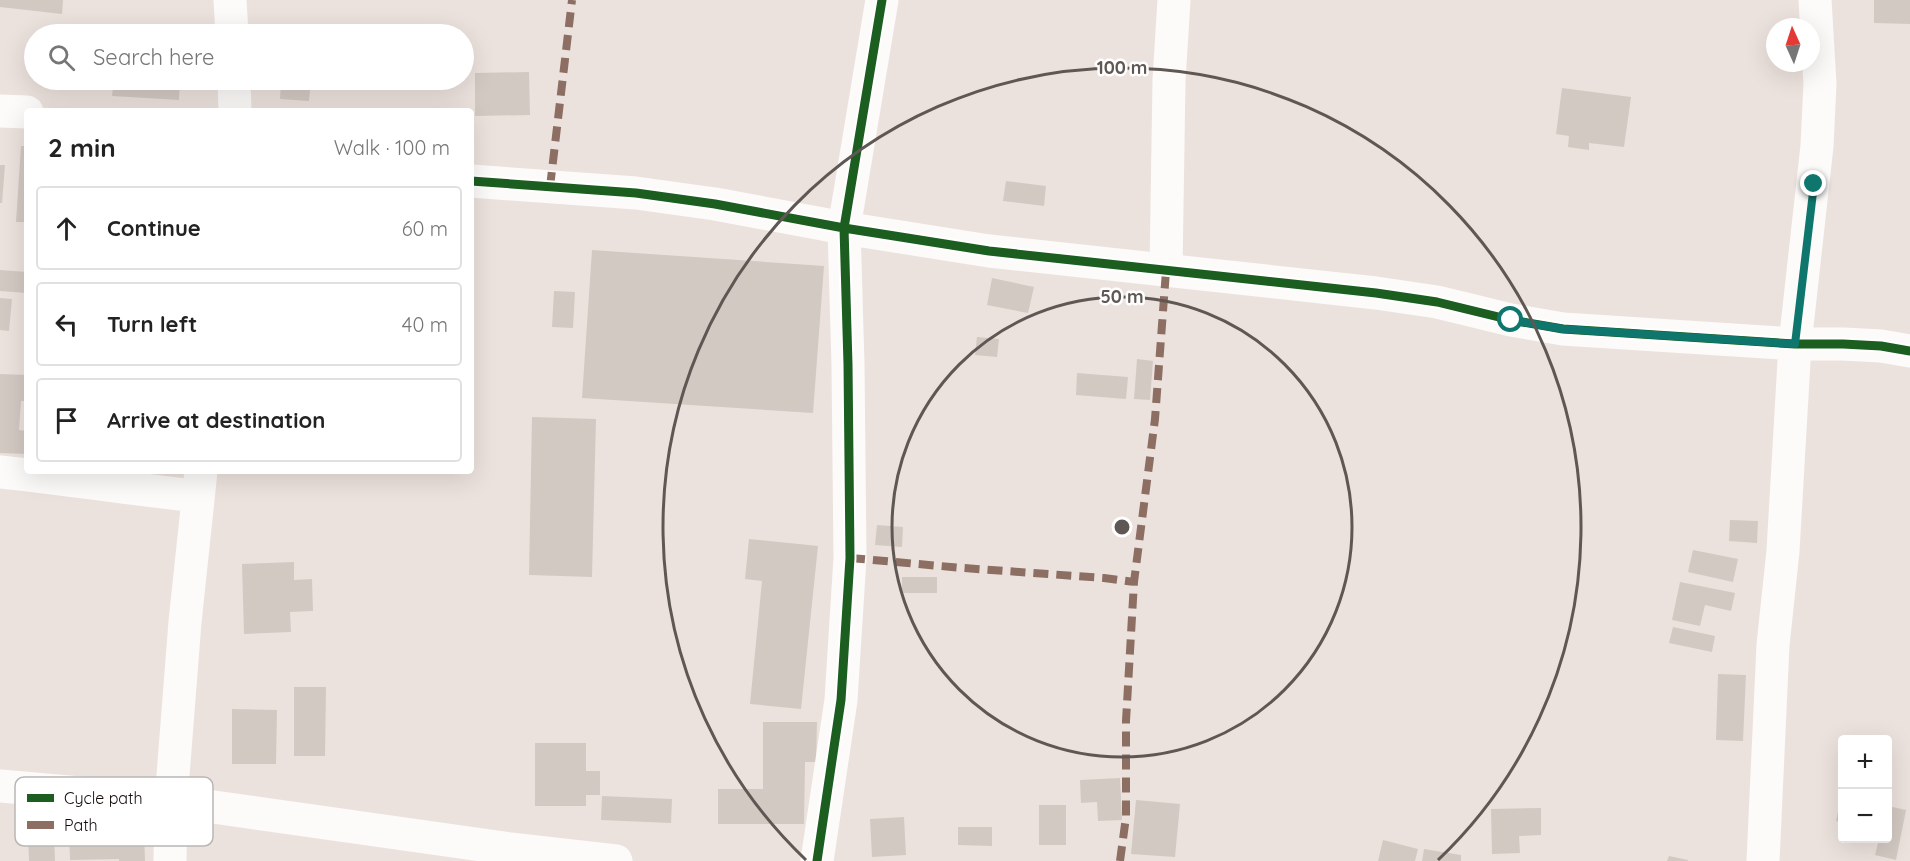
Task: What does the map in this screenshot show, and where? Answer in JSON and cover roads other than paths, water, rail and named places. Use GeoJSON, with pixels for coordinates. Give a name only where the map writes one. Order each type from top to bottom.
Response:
{"type":"FeatureCollection","features":[{"type":"Feature","properties":{"kind":"street"},"geometry":{"type":"LineString","coordinates":[[230,0],[231,24]]}},
{"type":"Feature","properties":{"kind":"street"},"geometry":{"type":"LineString","coordinates":[[817,861],[841,700],[850,558],[848,364],[843,228],[882,0]]}},
{"type":"Feature","properties":{"kind":"street"},"geometry":{"type":"LineString","coordinates":[[1166,271],[1169,80],[1174,0]]}},
{"type":"Feature","properties":{"kind":"street"},"geometry":{"type":"LineString","coordinates":[[1763,861],[1773,645],[1783,551],[1795,344],[1817,146],[1820,84],[1815,0]]}},
{"type":"Feature","properties":{"kind":"street"},"geometry":{"type":"LineString","coordinates":[[234,90],[235,108]]}},
{"type":"Feature","properties":{"kind":"street"},"geometry":{"type":"LineString","coordinates":[[0,111],[24,112]]}},
{"type":"Feature","properties":{"kind":"street"},"geometry":{"type":"LineString","coordinates":[[474,181],[636,193],[716,204],[843,228],[989,251],[1376,293],[1437,302],[1511,320],[1563,329],[1795,344],[1881,346],[1910,351]]}},
{"type":"Feature","properties":{"kind":"street"},"geometry":{"type":"LineString","coordinates":[[0,472],[66,478],[124,488],[199,484],[173,777]]}},
{"type":"Feature","properties":{"kind":"street"},"geometry":{"type":"LineString","coordinates":[[0,786],[15,787]]}},
{"type":"Feature","properties":{"kind":"street"},"geometry":{"type":"LineString","coordinates":[[213,807],[510,849],[616,861]]}},
{"type":"Feature","properties":{"kind":"street"},"geometry":{"type":"LineString","coordinates":[[170,846],[170,861]]}}]}
